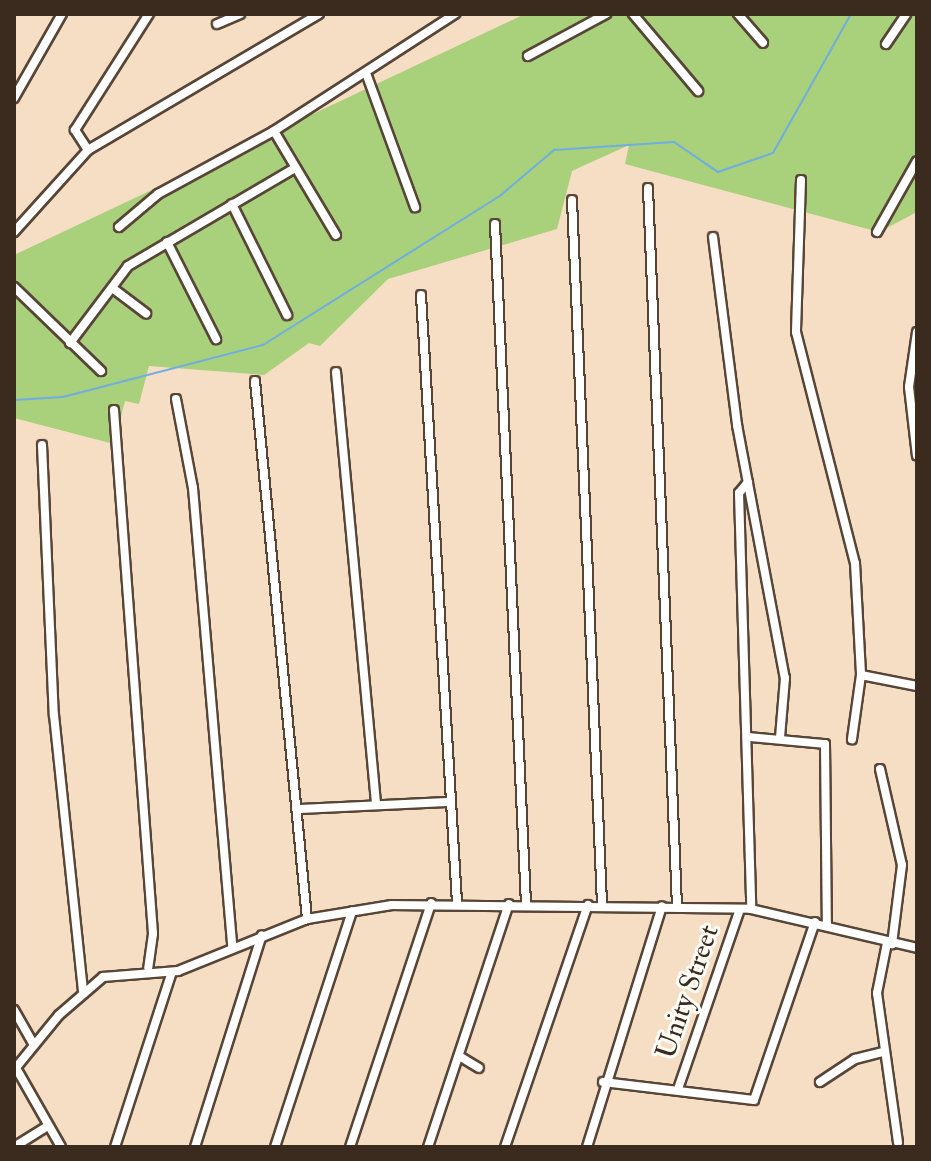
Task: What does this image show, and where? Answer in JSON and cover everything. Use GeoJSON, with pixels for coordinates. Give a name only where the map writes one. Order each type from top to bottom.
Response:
{"type":"FeatureCollection","features":[{"type":"Feature","properties":{"kind":"street"},"geometry":{"type":"LineString","coordinates":[[14,98],[62,14]]}},
{"type":"Feature","properties":{"kind":"street"},"geometry":{"type":"LineString","coordinates":[[88,150],[75,130],[149,14]]}},
{"type":"Feature","properties":{"kind":"street"},"geometry":{"type":"LineString","coordinates":[[217,24],[240,14]]}},
{"type":"Feature","properties":{"kind":"street"},"geometry":{"type":"LineString","coordinates":[[14,232],[88,150],[319,14]]}},
{"type":"Feature","properties":{"kind":"street"},"geometry":{"type":"LineString","coordinates":[[119,227],[158,194],[274,131],[455,14]]}},
{"type":"Feature","properties":{"kind":"street"},"geometry":{"type":"LineString","coordinates":[[528,56],[606,14]]}},
{"type":"Feature","properties":{"kind":"street"},"geometry":{"type":"LineString","coordinates":[[633,14],[698,91]]}},
{"type":"Feature","properties":{"kind":"street"},"geometry":{"type":"LineString","coordinates":[[738,14],[763,43]]}},
{"type":"Feature","properties":{"kind":"street"},"geometry":{"type":"LineString","coordinates":[[886,44],[906,14]]}},
{"type":"Feature","properties":{"kind":"street"},"geometry":{"type":"LineString","coordinates":[[366,73],[415,207]]}},
{"type":"Feature","properties":{"kind":"street"},"geometry":{"type":"LineString","coordinates":[[274,131],[336,235]]}},
{"type":"Feature","properties":{"kind":"street"},"geometry":{"type":"LineString","coordinates":[[877,232],[917,161]]}},
{"type":"Feature","properties":{"kind":"street"},"geometry":{"type":"LineString","coordinates":[[70,343],[115,290],[128,266],[295,168]]}},
{"type":"Feature","properties":{"kind":"street"},"geometry":{"type":"LineString","coordinates":[[801,180],[796,332],[854,551],[861,675],[852,739]]}},
{"type":"Feature","properties":{"kind":"street"},"geometry":{"type":"LineString","coordinates":[[648,188],[677,906]]}},
{"type":"Feature","properties":{"kind":"street"},"geometry":{"type":"LineString","coordinates":[[572,200],[602,905]]}},
{"type":"Feature","properties":{"kind":"street"},"geometry":{"type":"LineString","coordinates":[[232,204],[287,315]]}},
{"type":"Feature","properties":{"kind":"street"},"geometry":{"type":"LineString","coordinates":[[495,224],[526,904]]}},
{"type":"Feature","properties":{"kind":"street"},"geometry":{"type":"LineString","coordinates":[[713,237],[748,482],[785,678],[780,738]]}},
{"type":"Feature","properties":{"kind":"street"},"geometry":{"type":"LineString","coordinates":[[167,242],[216,339]]}},
{"type":"Feature","properties":{"kind":"street"},"geometry":{"type":"LineString","coordinates":[[14,287],[101,371]]}},
{"type":"Feature","properties":{"kind":"street"},"geometry":{"type":"LineString","coordinates":[[115,290],[146,313]]}},
{"type":"Feature","properties":{"kind":"street"},"geometry":{"type":"LineString","coordinates":[[421,295],[448,802],[457,903]]}},
{"type":"Feature","properties":{"kind":"street"},"geometry":{"type":"LineString","coordinates":[[917,332],[909,387],[917,456]]}},
{"type":"Feature","properties":{"kind":"street"},"geometry":{"type":"LineString","coordinates":[[336,372],[376,804]]}},
{"type":"Feature","properties":{"kind":"street"},"geometry":{"type":"LineString","coordinates":[[255,381],[299,809],[307,919]]}},
{"type":"Feature","properties":{"kind":"street"},"geometry":{"type":"LineString","coordinates":[[176,399],[193,488],[232,946]]}},
{"type":"Feature","properties":{"kind":"street"},"geometry":{"type":"LineString","coordinates":[[114,410],[153,934],[148,968]]}},
{"type":"Feature","properties":{"kind":"street"},"geometry":{"type":"LineString","coordinates":[[42,445],[54,715],[83,990]]}},
{"type":"Feature","properties":{"kind":"street"},"geometry":{"type":"LineString","coordinates":[[748,482],[739,493],[749,737],[751,909]]}},
{"type":"Feature","properties":{"kind":"street"},"geometry":{"type":"LineString","coordinates":[[861,675],[917,686]]}},
{"type":"Feature","properties":{"kind":"street"},"geometry":{"type":"LineString","coordinates":[[749,737],[825,744],[827,925]]}},
{"type":"Feature","properties":{"kind":"street"},"geometry":{"type":"LineString","coordinates":[[880,769],[902,865],[890,943],[878,979],[884,1052],[898,1143]]}},
{"type":"Feature","properties":{"kind":"street"},"geometry":{"type":"LineString","coordinates":[[299,809],[448,802]]}},
{"type":"Feature","properties":{"kind":"street"},"geometry":{"type":"LineString","coordinates":[[61,1147],[15,1069],[83,990],[148,968],[172,972],[307,919],[431,903],[751,909],[917,948]]}},
{"type":"Feature","properties":{"kind":"street"},"geometry":{"type":"LineString","coordinates":[[350,1147],[431,903]]}},
{"type":"Feature","properties":{"kind":"street"},"geometry":{"type":"LineString","coordinates":[[428,1147],[509,904]]}},
{"type":"Feature","properties":{"kind":"street"},"geometry":{"type":"LineString","coordinates":[[505,1147],[588,905]]}},
{"type":"Feature","properties":{"kind":"street"},"geometry":{"type":"LineString","coordinates":[[587,1147],[603,1082],[662,906]]}},
{"type":"Feature","properties":{"kind":"street","name":"Unity Street"},"geometry":{"type":"LineString","coordinates":[[678,1089],[740,909]]}},
{"type":"Feature","properties":{"kind":"street"},"geometry":{"type":"LineString","coordinates":[[275,1147],[352,911]]}},
{"type":"Feature","properties":{"kind":"street"},"geometry":{"type":"LineString","coordinates":[[603,1082],[754,1100],[815,922]]}},
{"type":"Feature","properties":{"kind":"street"},"geometry":{"type":"LineString","coordinates":[[195,1147],[262,935]]}},
{"type":"Feature","properties":{"kind":"street"},"geometry":{"type":"LineString","coordinates":[[115,1147],[172,972]]}},
{"type":"Feature","properties":{"kind":"street"},"geometry":{"type":"LineString","coordinates":[[14,1010],[34,1045]]}},
{"type":"Feature","properties":{"kind":"street"},"geometry":{"type":"LineString","coordinates":[[820,1082],[859,1057],[884,1052]]}},
{"type":"Feature","properties":{"kind":"street"},"geometry":{"type":"LineString","coordinates":[[459,1056],[479,1068]]}},
{"type":"Feature","properties":{"kind":"street"},"geometry":{"type":"LineString","coordinates":[[14,1147],[48,1126]]}},
{"type":"Feature","properties":{"kind":"green space"},"geometry":{"type":"Polygon","coordinates":[[[525,14],[917,14],[917,212],[879,232],[625,164],[629,145],[572,171],[557,229],[388,279],[320,346],[309,343],[264,375],[149,366],[139,404],[125,401],[114,444],[14,418],[14,255],[525,14]]]}},
{"type":"Feature","properties":{"kind":"waterway"},"geometry":{"type":"LineString","coordinates":[[14,400],[63,397],[263,345],[501,195],[554,150],[674,142],[718,172],[773,153],[851,14]]}}]}
